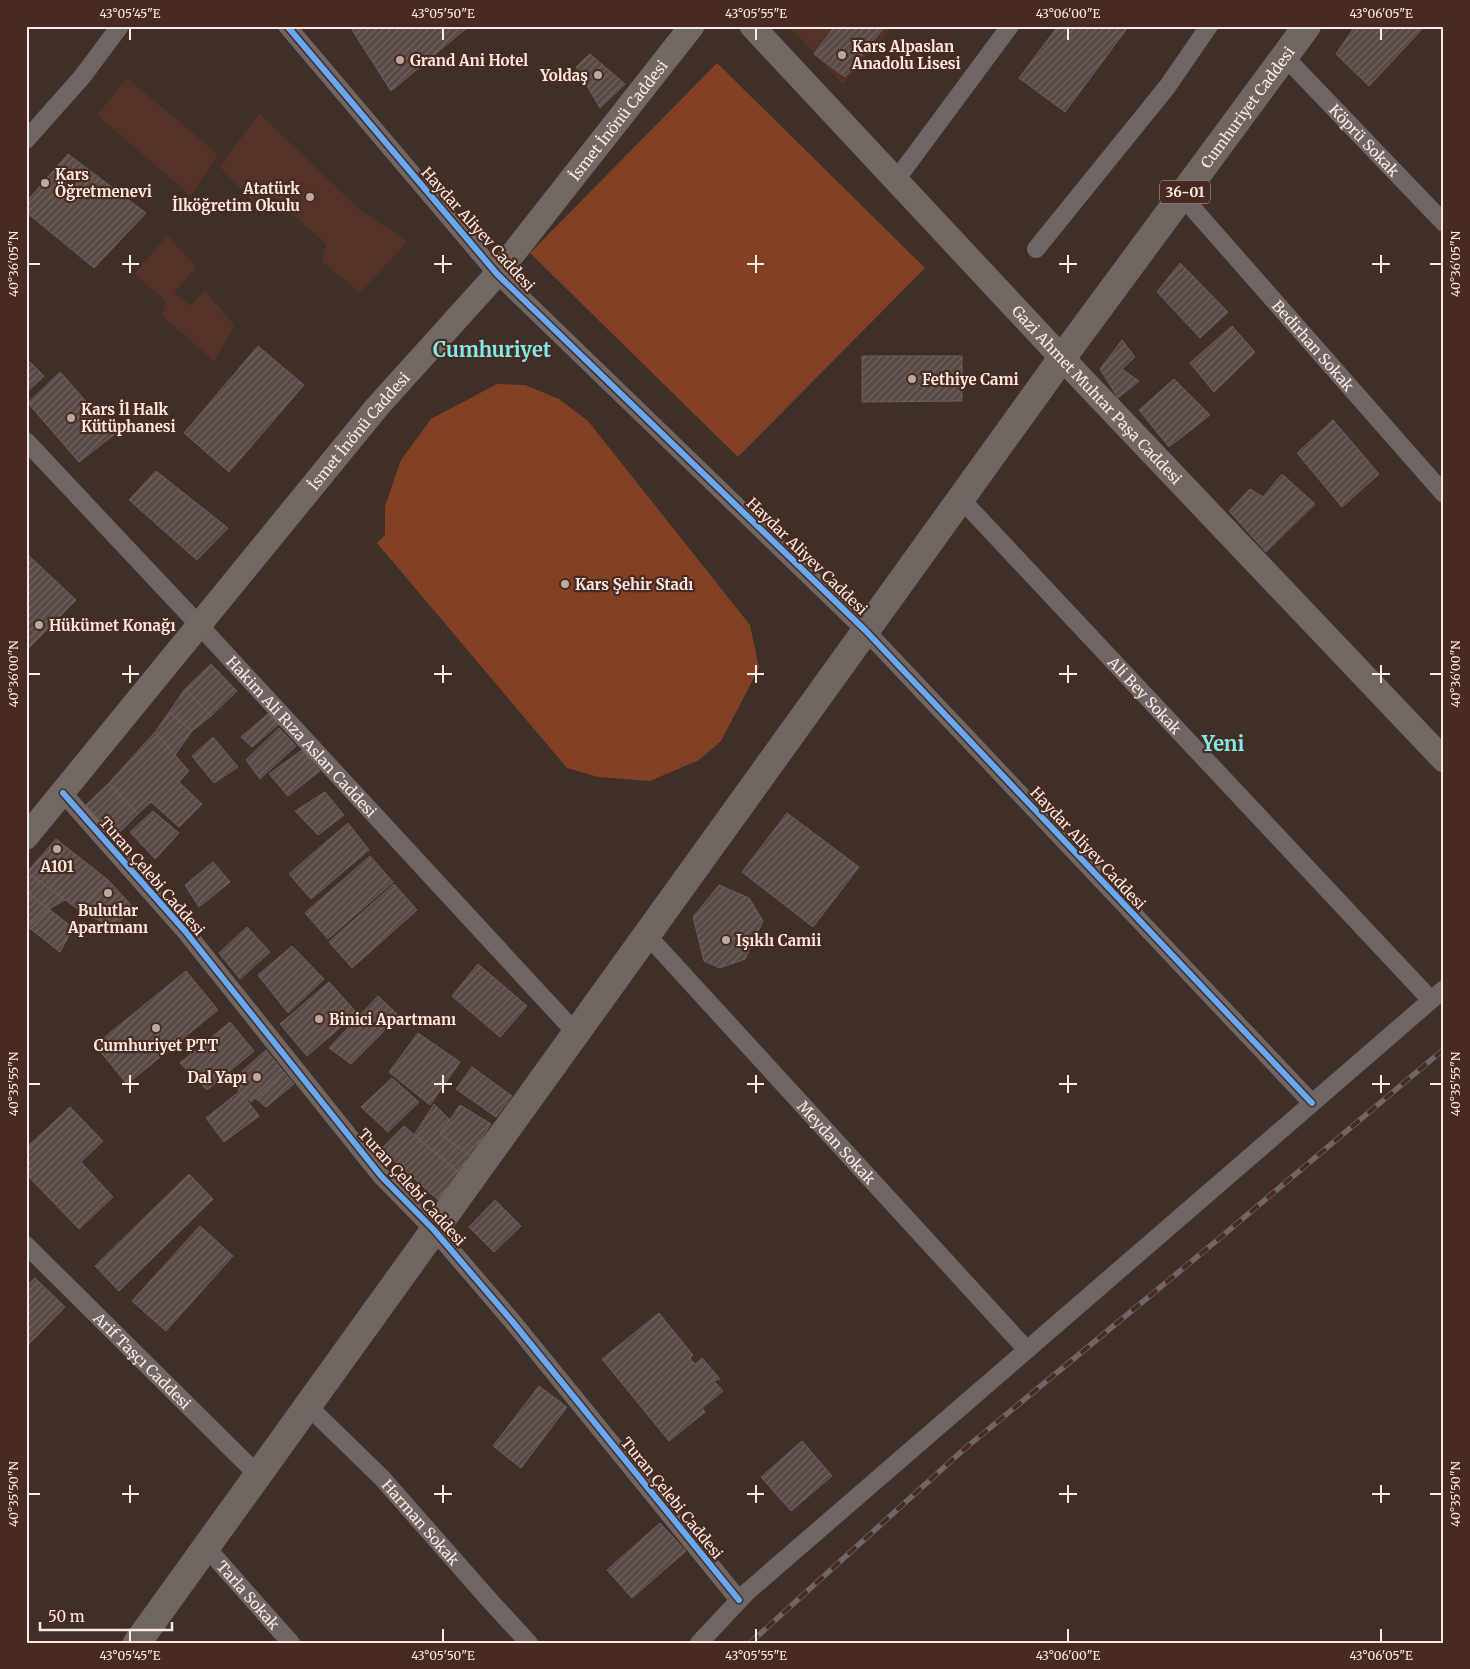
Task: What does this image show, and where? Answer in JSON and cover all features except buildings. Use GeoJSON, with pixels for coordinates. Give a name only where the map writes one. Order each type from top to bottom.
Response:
{"type":"FeatureCollection","features":[{"type":"Feature","properties":{"kind":"main road","name":"İsmet İnönü Caddesi"},"geometry":{"type":"LineString","coordinates":[[26,837],[377,407],[497,274],[692,26]]}},
{"type":"Feature","properties":{"kind":"main road","name":"Gazi Ahmet Muhtar Paşa Caddesi"},"geometry":{"type":"LineString","coordinates":[[752,26],[1062,358],[1444,760]]}},
{"type":"Feature","properties":{"kind":"main road","name":"Cumhuriyet Caddesi"},"geometry":{"type":"LineString","coordinates":[[137,1643],[1062,358],[1307,26]]}},
{"type":"Feature","properties":{"kind":"street"},"geometry":{"type":"LineString","coordinates":[[26,140],[82,76],[120,26]]}},
{"type":"Feature","properties":{"kind":"street","name":"Haydar Aliyev Caddesi"},"geometry":{"type":"LineString","coordinates":[[286,26],[497,274],[866,630],[1312,1103]]}},
{"type":"Feature","properties":{"kind":"street"},"geometry":{"type":"LineString","coordinates":[[896,180],[1010,26]]}},
{"type":"Feature","properties":{"kind":"street"},"geometry":{"type":"LineString","coordinates":[[1036,249],[1167,88],[1209,26]]}},
{"type":"Feature","properties":{"kind":"street","name":"Köprü Sokak"},"geometry":{"type":"LineString","coordinates":[[1284,57],[1444,223]]}},
{"type":"Feature","properties":{"kind":"street","name":"Bedirhan Sokak"},"geometry":{"type":"LineString","coordinates":[[1182,196],[1444,494]]}},
{"type":"Feature","properties":{"kind":"street","name":"Hakim Ali Rıza Aslan Caddesi"},"geometry":{"type":"LineString","coordinates":[[26,441],[199,625],[576,1033]]}},
{"type":"Feature","properties":{"kind":"street","name":"Ali Bey Sokak"},"geometry":{"type":"LineString","coordinates":[[961,499],[1438,994]]}},
{"type":"Feature","properties":{"kind":"street","name":"Turan Çelebi Caddesi"},"geometry":{"type":"LineString","coordinates":[[62,793],[184,931],[382,1176],[434,1230],[512,1321],[739,1600]]}},
{"type":"Feature","properties":{"kind":"street","name":"Meydan Sokak"},"geometry":{"type":"LineString","coordinates":[[647,935],[1027,1350]]}},
{"type":"Feature","properties":{"kind":"street"},"geometry":{"type":"LineString","coordinates":[[699,1643],[739,1600],[1438,994]]}},
{"type":"Feature","properties":{"kind":"street","name":"Arif Taşçı Caddesi"},"geometry":{"type":"LineString","coordinates":[[26,1245],[258,1475]]}},
{"type":"Feature","properties":{"kind":"street","name":"Harman Sokak"},"geometry":{"type":"LineString","coordinates":[[308,1406],[382,1478],[529,1643]]}},
{"type":"Feature","properties":{"kind":"street","name":"Tarla Sokak"},"geometry":{"type":"LineString","coordinates":[[206,1547],[290,1643]]}},
{"type":"Feature","properties":{"kind":"shaded area","name":"Kars Alpaslan Anadolu Lisesi"},"geometry":{"type":"Polygon","coordinates":[[[788,26],[893,26],[843,84],[788,26]]]}},
{"type":"Feature","properties":{"kind":"shaded area"},"geometry":{"type":"Polygon","coordinates":[[[717,63],[925,268],[738,457],[530,253],[717,63]]]}},
{"type":"Feature","properties":{"kind":"shaded area"},"geometry":{"type":"Polygon","coordinates":[[[127,78],[218,154],[191,196],[97,115],[127,78]]]}},
{"type":"Feature","properties":{"kind":"shaded area","name":"Atatürk İlköğretim Okulu"},"geometry":{"type":"Polygon","coordinates":[[[259,113],[359,209],[408,241],[360,293],[322,261],[326,244],[266,191],[254,203],[220,167],[259,113]]]}},
{"type":"Feature","properties":{"kind":"shaded area"},"geometry":{"type":"Polygon","coordinates":[[[167,235],[196,267],[174,293],[191,305],[205,291],[235,325],[214,361],[162,316],[166,302],[135,274],[167,235]]]}},
{"type":"Feature","properties":{"kind":"shaded area","name":"Kars Şehir Stadı"},"geometry":{"type":"Polygon","coordinates":[[[497,384],[525,385],[559,399],[588,421],[750,625],[759,668],[721,741],[699,760],[650,781],[598,777],[567,768],[377,543],[385,535],[385,506],[401,460],[431,419],[497,384]]]}},
{"type":"Feature","properties":{"kind":"railway"},"geometry":{"type":"LineString","coordinates":[[750,1643],[962,1451],[1215,1242],[1444,1049]]}},
{"type":"Feature","properties":{"kind":"cycle path"},"geometry":{"type":"LineString","coordinates":[[287,26],[497,274],[866,631],[1312,1103]]}},
{"type":"Feature","properties":{"kind":"cycle path"},"geometry":{"type":"LineString","coordinates":[[63,793],[185,931],[381,1176],[434,1230],[512,1321],[739,1600]]}},
{"type":"Feature","properties":{"kind":"place","name":"Kars Alpaslan Anadolu Lisesi"},"geometry":{"type":"Point","coordinates":[842,55]}},
{"type":"Feature","properties":{"kind":"place","name":"Grand Ani Hotel"},"geometry":{"type":"Point","coordinates":[400,60]}},
{"type":"Feature","properties":{"kind":"place","name":"Yoldaş"},"geometry":{"type":"Point","coordinates":[598,75]}},
{"type":"Feature","properties":{"kind":"place","name":"Kars Öğretmenevi"},"geometry":{"type":"Point","coordinates":[45,183]}},
{"type":"Feature","properties":{"kind":"place","name":"Atatürk İlköğretim Okulu"},"geometry":{"type":"Point","coordinates":[310,197]}},
{"type":"Feature","properties":{"kind":"place","name":"Fethiye Cami"},"geometry":{"type":"Point","coordinates":[912,379]}},
{"type":"Feature","properties":{"kind":"place","name":"Kars İl Halk Kütüphanesi"},"geometry":{"type":"Point","coordinates":[71,418]}},
{"type":"Feature","properties":{"kind":"place","name":"Kars Şehir Stadı"},"geometry":{"type":"Point","coordinates":[565,584]}},
{"type":"Feature","properties":{"kind":"place","name":"Hükümet Konağı"},"geometry":{"type":"Point","coordinates":[39,625]}},
{"type":"Feature","properties":{"kind":"place","name":"A101"},"geometry":{"type":"Point","coordinates":[57,849]}},
{"type":"Feature","properties":{"kind":"place","name":"Bulutlar Apartmanı"},"geometry":{"type":"Point","coordinates":[108,893]}},
{"type":"Feature","properties":{"kind":"place","name":"Işıklı Camii"},"geometry":{"type":"Point","coordinates":[726,940]}},
{"type":"Feature","properties":{"kind":"place","name":"Binici Apartmanı"},"geometry":{"type":"Point","coordinates":[319,1019]}},
{"type":"Feature","properties":{"kind":"place","name":"Cumhuriyet PTT"},"geometry":{"type":"Point","coordinates":[156,1028]}},
{"type":"Feature","properties":{"kind":"place","name":"Dal Yapı"},"geometry":{"type":"Point","coordinates":[257,1077]}},
{"type":"Feature","properties":{"kind":"district","name":"Cumhuriyet"},"geometry":{"type":"Point","coordinates":[492,349]}},
{"type":"Feature","properties":{"kind":"district","name":"Yeni"},"geometry":{"type":"Point","coordinates":[1223,743]}}]}
